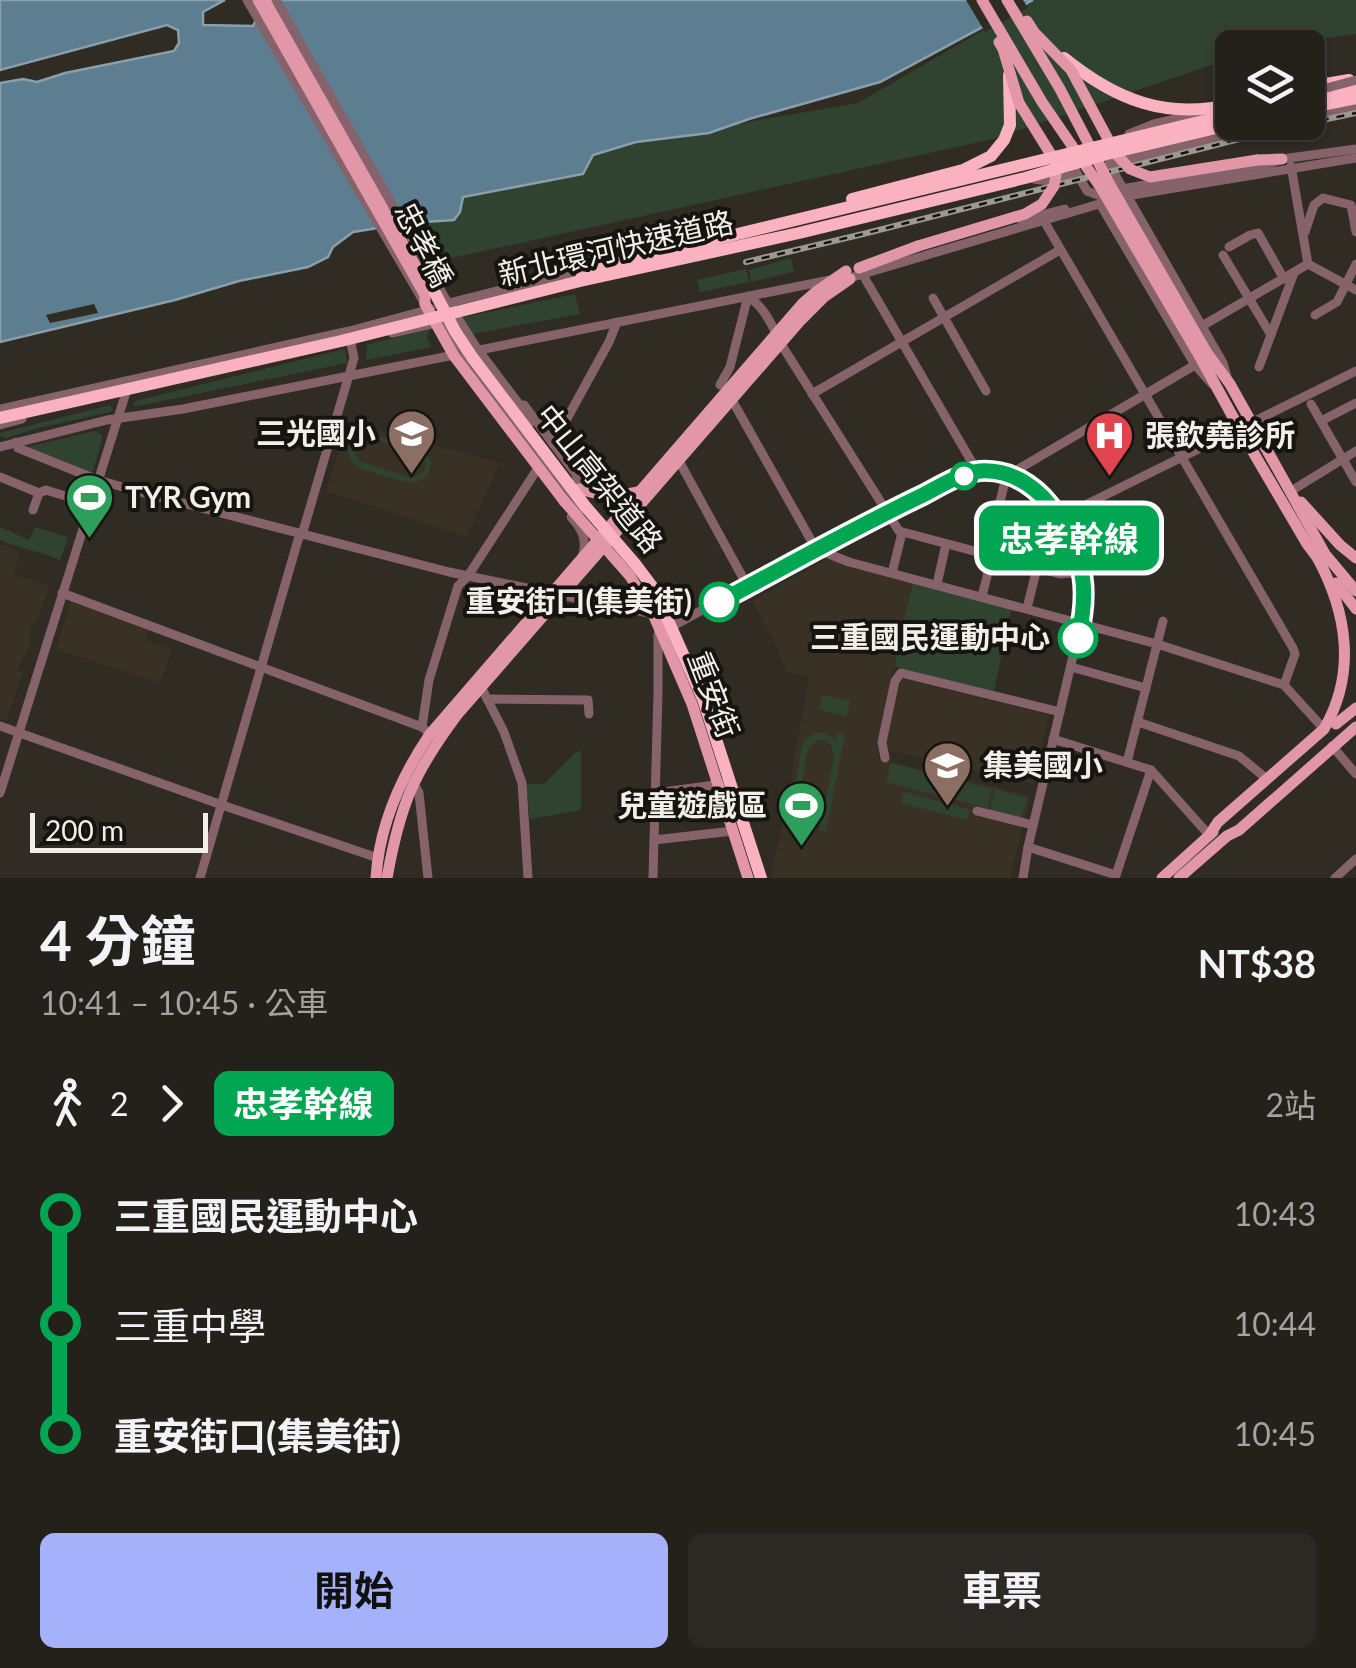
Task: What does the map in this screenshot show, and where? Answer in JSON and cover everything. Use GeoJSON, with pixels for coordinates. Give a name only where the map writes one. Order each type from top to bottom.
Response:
{"type":"FeatureCollection","features":[{"type":"Feature","properties":{"kind":"highway"},"geometry":{"type":"LineString","coordinates":[[1040,38],[1102,86],[1134,101],[1215,113]]}},
{"type":"Feature","properties":{"kind":"highway"},"geometry":{"type":"LineString","coordinates":[[805,216],[852,199],[963,170],[991,156],[1010,125],[1009,75]]}},
{"type":"Feature","properties":{"kind":"highway"},"geometry":{"type":"LineString","coordinates":[[1325,86],[1332,81],[1356,83]]}},
{"type":"Feature","properties":{"kind":"highway"},"geometry":{"type":"LineString","coordinates":[[1325,97],[1356,98]]}},
{"type":"Feature","properties":{"kind":"highway","name":"新北環河快速道路"},"geometry":{"type":"LineString","coordinates":[[0,415],[1215,118]]}},
{"type":"Feature","properties":{"kind":"highway"},"geometry":{"type":"LineString","coordinates":[[1034,179],[1047,171],[1215,119]]}},
{"type":"Feature","properties":{"kind":"highway","name":"新北環河快速道路"},"geometry":{"type":"LineString","coordinates":[[0,415],[340,341],[580,281],[799,233],[1215,129]]}},
{"type":"Feature","properties":{"kind":"highway"},"geometry":{"type":"LineString","coordinates":[[397,331],[435,305],[608,270],[1106,154]]}},
{"type":"Feature","properties":{"kind":"highway","name":"中山高架道路"},"geometry":{"type":"LineString","coordinates":[[435,305],[477,375],[653,604],[696,701],[750,878]]}},
{"type":"Feature","properties":{"kind":"highway","name":"中山高架道路"},"geometry":{"type":"LineString","coordinates":[[435,305],[596,521],[654,590],[704,699],[763,878]]}},
{"type":"Feature","properties":{"kind":"main road","name":"忠孝橋"},"geometry":{"type":"LineString","coordinates":[[258,0],[435,305],[448,308],[472,348],[578,489]]}},
{"type":"Feature","properties":{"kind":"main road","name":"忠孝橋"},"geometry":{"type":"LineString","coordinates":[[272,0],[435,305],[454,356],[584,529]]}},
{"type":"Feature","properties":{"kind":"main road"},"geometry":{"type":"LineString","coordinates":[[381,873],[398,791],[430,734],[482,688],[557,593],[732,400],[802,304],[833,279],[918,246],[1026,214],[1042,204],[1054,186],[1055,161],[1019,103],[1003,49],[974,0]]}},
{"type":"Feature","properties":{"kind":"main road"},"geometry":{"type":"LineString","coordinates":[[982,0],[1042,102],[1101,188],[1201,358],[1230,384],[1325,554],[1356,590]]}},
{"type":"Feature","properties":{"kind":"main road"},"geometry":{"type":"LineString","coordinates":[[1007,0],[1060,89],[1216,389],[1317,556],[1356,609]]}},
{"type":"Feature","properties":{"kind":"main road"},"geometry":{"type":"LineString","coordinates":[[1015,0],[1040,38],[1071,70],[1116,154],[1138,174],[1158,176],[1256,160],[1288,162]]}},
{"type":"Feature","properties":{"kind":"main road"},"geometry":{"type":"LineString","coordinates":[[612,531],[640,491],[778,339],[855,273]]}},
{"type":"Feature","properties":{"kind":"main road"},"geometry":{"type":"LineString","coordinates":[[578,489],[610,497],[640,491]]}},
{"type":"Feature","properties":{"kind":"main road","name":"重安街"},"geometry":{"type":"LineString","coordinates":[[578,489],[646,571],[676,625],[710,704],[763,878]]}},
{"type":"Feature","properties":{"kind":"main road"},"geometry":{"type":"LineString","coordinates":[[1292,492],[1356,558]]}},
{"type":"Feature","properties":{"kind":"main road","name":"重安街"},"geometry":{"type":"LineString","coordinates":[[584,529],[632,579],[654,614],[692,704],[750,878]]}},
{"type":"Feature","properties":{"kind":"main road"},"geometry":{"type":"LineString","coordinates":[[557,593],[581,558],[601,543]]}},
{"type":"Feature","properties":{"kind":"main road"},"geometry":{"type":"LineString","coordinates":[[1162,878],[1338,713],[1354,677],[1354,647],[1342,608],[1317,556]]}},
{"type":"Feature","properties":{"kind":"main road"},"geometry":{"type":"LineString","coordinates":[[1178,878],[1356,708]]}},
{"type":"Feature","properties":{"kind":"main road"},"geometry":{"type":"LineString","coordinates":[[1226,831],[1356,717]]}},
{"type":"Feature","properties":{"kind":"main road"},"geometry":{"type":"LineString","coordinates":[[1209,835],[1238,830],[1356,727]]}},
{"type":"Feature","properties":{"kind":"main road"},"geometry":{"type":"LineString","coordinates":[[381,873],[430,734]]}},
{"type":"Feature","properties":{"kind":"street","name":"重安街"},"geometry":{"type":"LineString","coordinates":[[247,0],[435,305],[456,329],[464,352],[582,501],[595,512]]}},
{"type":"Feature","properties":{"kind":"street"},"geometry":{"type":"LineString","coordinates":[[272,0],[445,298],[530,424]]}},
{"type":"Feature","properties":{"kind":"street"},"geometry":{"type":"LineString","coordinates":[[1325,114],[1356,108]]}},
{"type":"Feature","properties":{"kind":"street"},"geometry":{"type":"LineString","coordinates":[[1106,154],[1154,124],[1215,117]]}},
{"type":"Feature","properties":{"kind":"street"},"geometry":{"type":"LineString","coordinates":[[1106,154],[1215,135]]}},
{"type":"Feature","properties":{"kind":"street"},"geometry":{"type":"LineString","coordinates":[[1288,162],[1356,149]]}},
{"type":"Feature","properties":{"kind":"street"},"geometry":{"type":"LineString","coordinates":[[1106,154],[1223,362],[1230,384]]}},
{"type":"Feature","properties":{"kind":"street"},"geometry":{"type":"LineString","coordinates":[[1100,204],[1124,192],[1271,163],[1356,158]]}},
{"type":"Feature","properties":{"kind":"street"},"geometry":{"type":"LineString","coordinates":[[1288,162],[1308,264]]}},
{"type":"Feature","properties":{"kind":"street"},"geometry":{"type":"LineString","coordinates":[[0,415],[129,380],[349,331],[435,305],[922,187],[1072,164],[1087,192],[1111,200]]}},
{"type":"Feature","properties":{"kind":"street"},"geometry":{"type":"LineString","coordinates":[[435,305],[607,280],[1034,179]]}},
{"type":"Feature","properties":{"kind":"street"},"geometry":{"type":"LineString","coordinates":[[922,187],[927,205]]}},
{"type":"Feature","properties":{"kind":"street"},"geometry":{"type":"LineString","coordinates":[[855,273],[1100,204],[1124,192]]}},
{"type":"Feature","properties":{"kind":"street"},"geometry":{"type":"LineString","coordinates":[[1303,236],[1314,206],[1323,198],[1350,204],[1356,232]]}},
{"type":"Feature","properties":{"kind":"street"},"geometry":{"type":"LineString","coordinates":[[855,273],[882,262],[1111,200]]}},
{"type":"Feature","properties":{"kind":"street"},"geometry":{"type":"LineString","coordinates":[[982,596],[1008,474],[1201,358],[1100,204]]}},
{"type":"Feature","properties":{"kind":"street"},"geometry":{"type":"LineString","coordinates":[[1042,218],[1295,651],[1284,685]]}},
{"type":"Feature","properties":{"kind":"street"},"geometry":{"type":"LineString","coordinates":[[1271,335],[1226,250],[1258,234],[1289,276]]}},
{"type":"Feature","properties":{"kind":"street"},"geometry":{"type":"LineString","coordinates":[[812,394],[1060,250]]}},
{"type":"Feature","properties":{"kind":"street"},"geometry":{"type":"LineString","coordinates":[[1202,326],[1308,264]]}},
{"type":"Feature","properties":{"kind":"street"},"geometry":{"type":"LineString","coordinates":[[1308,264],[1351,287]]}},
{"type":"Feature","properties":{"kind":"street"},"geometry":{"type":"LineString","coordinates":[[1315,315],[1338,302],[1351,287],[1356,264]]}},
{"type":"Feature","properties":{"kind":"street"},"geometry":{"type":"LineString","coordinates":[[855,273],[902,342],[977,471]]}},
{"type":"Feature","properties":{"kind":"street"},"geometry":{"type":"LineString","coordinates":[[1259,367],[1289,276]]}},
{"type":"Feature","properties":{"kind":"street"},"geometry":{"type":"LineString","coordinates":[[1,446],[117,419],[833,279]]}},
{"type":"Feature","properties":{"kind":"street"},"geometry":{"type":"LineString","coordinates":[[748,296],[759,303],[812,394],[902,533],[1068,575],[1082,572]]}},
{"type":"Feature","properties":{"kind":"street"},"geometry":{"type":"LineString","coordinates":[[720,385],[730,368],[748,296]]}},
{"type":"Feature","properties":{"kind":"street"},"geometry":{"type":"LineString","coordinates":[[933,298],[986,391]]}},
{"type":"Feature","properties":{"kind":"street"},"geometry":{"type":"LineString","coordinates":[[554,444],[617,322]]}},
{"type":"Feature","properties":{"kind":"street"},"geometry":{"type":"LineString","coordinates":[[200,878],[354,358],[349,331]]}},
{"type":"Feature","properties":{"kind":"street"},"geometry":{"type":"LineString","coordinates":[[0,415],[125,394],[397,331]]}},
{"type":"Feature","properties":{"kind":"street","name":"重安街"},"geometry":{"type":"LineString","coordinates":[[464,352],[456,364],[492,388],[554,444],[576,474],[578,489]]}},
{"type":"Feature","properties":{"kind":"street"},"geometry":{"type":"LineString","coordinates":[[1059,518],[1356,371]]}},
{"type":"Feature","properties":{"kind":"street"},"geometry":{"type":"LineString","coordinates":[[0,794],[129,380]]}},
{"type":"Feature","properties":{"kind":"street","name":"重安街"},"geometry":{"type":"LineString","coordinates":[[492,388],[536,471],[584,529]]}},
{"type":"Feature","properties":{"kind":"street","name":"重安街"},"geometry":{"type":"LineString","coordinates":[[492,388],[569,496],[584,529]]}},
{"type":"Feature","properties":{"kind":"street"},"geometry":{"type":"LineString","coordinates":[[732,400],[816,549],[849,562],[1082,622],[1284,685],[1324,729]]}},
{"type":"Feature","properties":{"kind":"street"},"geometry":{"type":"LineString","coordinates":[[1310,404],[1356,482]]}},
{"type":"Feature","properties":{"kind":"street"},"geometry":{"type":"LineString","coordinates":[[1321,421],[1351,406]]}},
{"type":"Feature","properties":{"kind":"street"},"geometry":{"type":"LineString","coordinates":[[16,442],[18,448],[98,480],[468,576],[654,614]]}},
{"type":"Feature","properties":{"kind":"street"},"geometry":{"type":"LineString","coordinates":[[1292,492],[1356,451]]}},
{"type":"Feature","properties":{"kind":"street"},"geometry":{"type":"LineString","coordinates":[[679,461],[748,587]]}},
{"type":"Feature","properties":{"kind":"street"},"geometry":{"type":"LineString","coordinates":[[62,593],[430,734],[429,680],[458,586],[536,471]]}},
{"type":"Feature","properties":{"kind":"street"},"geometry":{"type":"LineString","coordinates":[[652,878],[658,634],[886,512],[977,471],[1008,474],[1043,497],[1073,546],[1085,595],[1024,878]]}},
{"type":"Feature","properties":{"kind":"street"},"geometry":{"type":"LineString","coordinates":[[0,478],[40,493]]}},
{"type":"Feature","properties":{"kind":"street"},"geometry":{"type":"LineString","coordinates":[[33,510],[40,493],[46,490],[91,504]]}},
{"type":"Feature","properties":{"kind":"street"},"geometry":{"type":"LineString","coordinates":[[581,558],[584,529]]}},
{"type":"Feature","properties":{"kind":"street"},"geometry":{"type":"LineString","coordinates":[[892,573],[902,533]]}},
{"type":"Feature","properties":{"kind":"street"},"geometry":{"type":"LineString","coordinates":[[937,584],[946,544]]}},
{"type":"Feature","properties":{"kind":"street"},"geometry":{"type":"LineString","coordinates":[[1027,608],[1037,568]]}},
{"type":"Feature","properties":{"kind":"street"},"geometry":{"type":"LineString","coordinates":[[1128,762],[1163,621]]}},
{"type":"Feature","properties":{"kind":"street"},"geometry":{"type":"LineString","coordinates":[[1071,667],[1146,688]]}},
{"type":"Feature","properties":{"kind":"street"},"geometry":{"type":"LineString","coordinates":[[885,758],[882,742],[895,681],[901,674],[1060,712]]}},
{"type":"Feature","properties":{"kind":"street"},"geometry":{"type":"LineString","coordinates":[[482,688],[588,700],[589,714]]}},
{"type":"Feature","properties":{"kind":"street"},"geometry":{"type":"LineString","coordinates":[[482,688],[504,732],[522,783],[528,878]]}},
{"type":"Feature","properties":{"kind":"street"},"geometry":{"type":"LineString","coordinates":[[1138,722],[1239,756],[1267,779]]}},
{"type":"Feature","properties":{"kind":"street"},"geometry":{"type":"LineString","coordinates":[[0,726],[222,806],[381,873]]}},
{"type":"Feature","properties":{"kind":"street"},"geometry":{"type":"LineString","coordinates":[[1054,739],[1151,770],[1209,835]]}},
{"type":"Feature","properties":{"kind":"street"},"geometry":{"type":"LineString","coordinates":[[1332,746],[1356,774]]}},
{"type":"Feature","properties":{"kind":"street"},"geometry":{"type":"LineString","coordinates":[[1028,848],[1117,877],[1151,770]]}},
{"type":"Feature","properties":{"kind":"street"},"geometry":{"type":"LineString","coordinates":[[412,782],[418,793],[428,878]]}},
{"type":"Feature","properties":{"kind":"street"},"geometry":{"type":"LineString","coordinates":[[656,793],[735,784]]}},
{"type":"Feature","properties":{"kind":"street"},"geometry":{"type":"LineString","coordinates":[[977,810],[1033,825]]}},
{"type":"Feature","properties":{"kind":"street"},"geometry":{"type":"LineString","coordinates":[[654,840],[733,831]]}},
{"type":"Feature","properties":{"kind":"street"},"geometry":{"type":"LineString","coordinates":[[1335,878],[1356,859]]}},
{"type":"Feature","properties":{"kind":"shaded area","name":"三光國小"},"geometry":{"type":"Polygon","coordinates":[[[348,422],[499,463],[467,537],[326,491],[348,422]]]}},
{"type":"Feature","properties":{"kind":"shaded area"},"geometry":{"type":"Polygon","coordinates":[[[0,544],[20,552],[14,574],[49,586],[37,621],[31,624],[30,644],[17,671],[23,673],[6,721],[0,719],[0,544]]]}},
{"type":"Feature","properties":{"kind":"shaded area"},"geometry":{"type":"Polygon","coordinates":[[[828,559],[913,581],[877,742],[879,759],[1030,796],[1010,878],[770,878],[809,677],[787,672],[752,601],[828,559]]]}},
{"type":"Feature","properties":{"kind":"shaded area"},"geometry":{"type":"Polygon","coordinates":[[[73,599],[150,627],[146,640],[172,650],[160,683],[56,649],[73,599]]]}},
{"type":"Feature","properties":{"kind":"shaded area"},"geometry":{"type":"Polygon","coordinates":[[[904,679],[1049,715],[1034,784],[888,750],[886,741],[904,679]]]}},
{"type":"Feature","properties":{"kind":"green space"},"geometry":{"type":"Polygon","coordinates":[[[1035,0],[1356,0],[1356,34],[1325,38],[1325,30],[1215,30],[1215,64],[993,139],[429,263],[409,223],[445,221],[460,212],[463,197],[583,174],[593,155],[614,145],[858,103],[1035,0]]]}},
{"type":"Feature","properties":{"kind":"green space"},"geometry":{"type":"Polygon","coordinates":[[[791,258],[794,272],[751,282],[749,270],[791,258]]]}},
{"type":"Feature","properties":{"kind":"green space"},"geometry":{"type":"Polygon","coordinates":[[[746,269],[749,282],[700,292],[697,280],[746,269]]]}},
{"type":"Feature","properties":{"kind":"green space"},"geometry":{"type":"Polygon","coordinates":[[[575,294],[580,314],[472,334],[460,318],[575,294]]]}},
{"type":"Feature","properties":{"kind":"green space"},"geometry":{"type":"Polygon","coordinates":[[[430,328],[427,338],[432,347],[366,360],[367,345],[430,328]]]}},
{"type":"Feature","properties":{"kind":"green space"},"geometry":{"type":"Polygon","coordinates":[[[345,349],[347,363],[133,407],[135,401],[345,349]]]}},
{"type":"Feature","properties":{"kind":"green space"},"geometry":{"type":"Polygon","coordinates":[[[110,405],[110,412],[6,438],[0,436],[0,433],[110,405]]]}},
{"type":"Feature","properties":{"kind":"green space"},"geometry":{"type":"Polygon","coordinates":[[[95,431],[102,435],[102,440],[92,474],[22,448],[95,431]]]}},
{"type":"Feature","properties":{"kind":"green space"},"geometry":{"type":"Polygon","coordinates":[[[364,431],[425,453],[431,461],[429,473],[411,482],[358,467],[350,459],[349,449],[364,431]],[[369,437],[355,445],[361,462],[412,478],[425,470],[421,455],[369,437]]]}},
{"type":"Feature","properties":{"kind":"green space"},"geometry":{"type":"Polygon","coordinates":[[[0,527],[29,540],[35,527],[68,537],[60,560],[0,540],[0,527]]]}},
{"type":"Feature","properties":{"kind":"green space"},"geometry":{"type":"Polygon","coordinates":[[[913,581],[1014,609],[994,691],[933,680],[894,666],[913,581]]]}},
{"type":"Feature","properties":{"kind":"green space"},"geometry":{"type":"Polygon","coordinates":[[[822,695],[850,701],[847,716],[819,710],[822,695]]]}},
{"type":"Feature","properties":{"kind":"green space"},"geometry":{"type":"Polygon","coordinates":[[[826,733],[836,740],[838,733],[845,734],[826,832],[819,830],[822,816],[804,817],[792,803],[802,745],[808,737],[826,733]],[[817,740],[808,749],[799,797],[801,806],[810,812],[825,803],[834,756],[831,745],[817,740]]]}},
{"type":"Feature","properties":{"kind":"green space"},"geometry":{"type":"Polygon","coordinates":[[[581,751],[581,810],[530,819],[526,784],[544,784],[581,751]]]}},
{"type":"Feature","properties":{"kind":"green space"},"geometry":{"type":"Polygon","coordinates":[[[891,763],[992,789],[988,808],[886,782],[891,763]]]}},
{"type":"Feature","properties":{"kind":"green space"},"geometry":{"type":"Polygon","coordinates":[[[995,789],[1027,798],[1021,819],[990,810],[995,789]]]}},
{"type":"Feature","properties":{"kind":"green space"},"geometry":{"type":"Polygon","coordinates":[[[904,792],[970,810],[967,820],[901,803],[904,792]]]}},
{"type":"Feature","properties":{"kind":"water"},"geometry":{"type":"Polygon","coordinates":[[[0,0],[225,0],[203,12],[203,25],[253,26],[266,0],[1033,0],[880,82],[709,133],[636,142],[593,155],[583,174],[463,197],[454,220],[353,232],[333,247],[328,257],[308,267],[0,342],[0,83],[23,79],[37,82],[174,51],[179,43],[178,30],[167,25],[0,70],[0,0]]]}},
{"type":"Feature","properties":{"kind":"pier"},"geometry":{"type":"Polygon","coordinates":[[[966,0],[1023,0],[1028,8],[985,32],[966,0]]]}},
{"type":"Feature","properties":{"kind":"pier"},"geometry":{"type":"Polygon","coordinates":[[[94,304],[98,313],[50,323],[46,315],[94,304]]]}},
{"type":"Feature","properties":{"kind":"railway"},"geometry":{"type":"LineString","coordinates":[[746,262],[1356,113]]}},
{"type":"Feature","properties":{"kind":"bus line","name":"忠孝幹線"},"geometry":{"type":"LineString","coordinates":[[719,602],[949,482],[977,471],[996,472],[1020,479],[1043,497],[1073,546],[1085,595],[1078,638]]}},
{"type":"Feature","properties":{"kind":"place","name":"三光國小"},"geometry":{"type":"Point","coordinates":[411,476]}},
{"type":"Feature","properties":{"kind":"place","name":"張欽堯診所"},"geometry":{"type":"Point","coordinates":[1110,478]}},
{"type":"Feature","properties":{"kind":"place","name":"TYR Gym"},"geometry":{"type":"Point","coordinates":[90,540]}},
{"type":"Feature","properties":{"kind":"place","name":"重安街口(集美街)"},"geometry":{"type":"Point","coordinates":[719,602]}},
{"type":"Feature","properties":{"kind":"place","name":"三重國民運動中心"},"geometry":{"type":"Point","coordinates":[1078,638]}},
{"type":"Feature","properties":{"kind":"place","name":"集美國小"},"geometry":{"type":"Point","coordinates":[948,808]}},
{"type":"Feature","properties":{"kind":"place","name":"兒童遊戲區"},"geometry":{"type":"Point","coordinates":[802,848]}}]}
